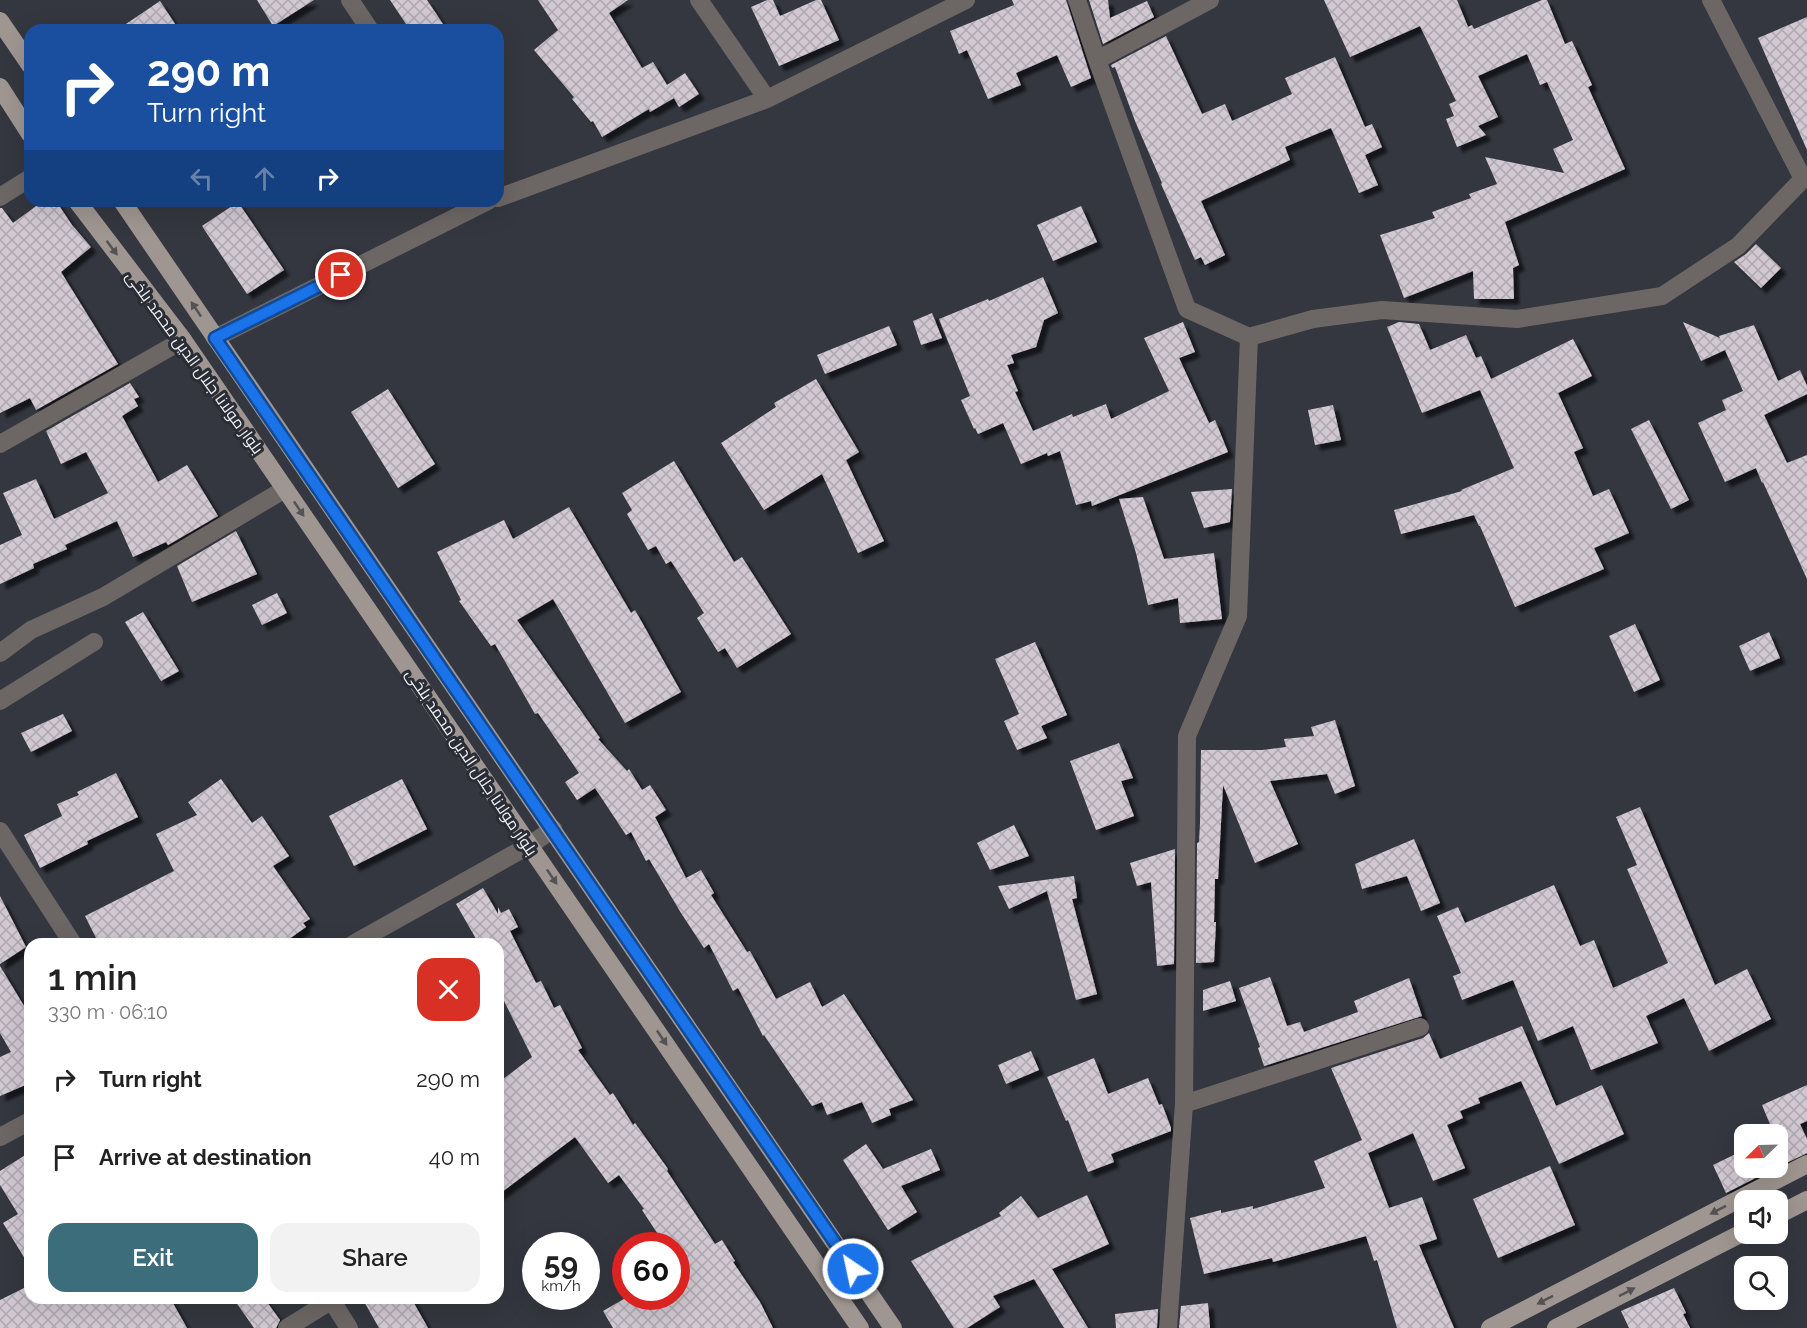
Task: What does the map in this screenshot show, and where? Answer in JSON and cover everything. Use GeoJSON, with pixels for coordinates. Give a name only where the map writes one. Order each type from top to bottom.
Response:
{"type":"FeatureCollection","features":[{"type":"Feature","properties":{"kind":"main road"},"geometry":{"type":"LineString","coordinates":[[0,21],[24,56]]}},
{"type":"Feature","properties":{"kind":"main road"},"geometry":{"type":"LineString","coordinates":[[0,87],[24,125]]}},
{"type":"Feature","properties":{"kind":"main road","name":"بلوار مولانا جلال الدین محمد بلخی"},"geometry":{"type":"LineString","coordinates":[[82,207],[183,340],[860,1328]]}},
{"type":"Feature","properties":{"kind":"main road","name":"بلوار مولانا جلال الدین محمد بلخی"},"geometry":{"type":"LineString","coordinates":[[126,207],[893,1328]]}},
{"type":"Feature","properties":{"kind":"main road"},"geometry":{"type":"LineString","coordinates":[[1490,1328],[1807,1164]]}},
{"type":"Feature","properties":{"kind":"main road"},"geometry":{"type":"LineString","coordinates":[[1788,1210],[1807,1200]]}},
{"type":"Feature","properties":{"kind":"main road"},"geometry":{"type":"LineString","coordinates":[[1556,1328],[1734,1237]]}},
{"type":"Feature","properties":{"kind":"street"},"geometry":{"type":"LineString","coordinates":[[350,0],[366,24]]}},
{"type":"Feature","properties":{"kind":"street"},"geometry":{"type":"LineString","coordinates":[[699,0],[767,99]]}},
{"type":"Feature","properties":{"kind":"street"},"geometry":{"type":"LineString","coordinates":[[504,196],[767,99],[966,0]]}},
{"type":"Feature","properties":{"kind":"street"},"geometry":{"type":"LineString","coordinates":[[1077,0],[1187,309],[1249,337],[1313,319],[1382,310],[1517,319],[1662,296],[1738,246],[1805,178],[1711,0]]}},
{"type":"Feature","properties":{"kind":"street"},"geometry":{"type":"LineString","coordinates":[[1097,60],[1210,0]]}},
{"type":"Feature","properties":{"kind":"street"},"geometry":{"type":"LineString","coordinates":[[0,197],[24,182]]}},
{"type":"Feature","properties":{"kind":"street"},"geometry":{"type":"LineString","coordinates":[[215,338],[476,207]]}},
{"type":"Feature","properties":{"kind":"street"},"geometry":{"type":"LineString","coordinates":[[1168,1328],[1184,1104],[1187,736],[1238,616],[1249,337]]}},
{"type":"Feature","properties":{"kind":"street"},"geometry":{"type":"LineString","coordinates":[[0,444],[183,340]]}},
{"type":"Feature","properties":{"kind":"street"},"geometry":{"type":"LineString","coordinates":[[0,653],[32,630],[103,597],[285,489]]}},
{"type":"Feature","properties":{"kind":"street"},"geometry":{"type":"LineString","coordinates":[[0,701],[94,642]]}},
{"type":"Feature","properties":{"kind":"street"},"geometry":{"type":"LineString","coordinates":[[364,938],[530,845],[553,829]]}},
{"type":"Feature","properties":{"kind":"street"},"geometry":{"type":"LineString","coordinates":[[0,831],[68,938]]}},
{"type":"Feature","properties":{"kind":"street"},"geometry":{"type":"LineString","coordinates":[[1184,1104],[1420,1027]]}},
{"type":"Feature","properties":{"kind":"street"},"geometry":{"type":"LineString","coordinates":[[0,1137],[24,1124]]}},
{"type":"Feature","properties":{"kind":"street"},"geometry":{"type":"LineString","coordinates":[[287,1328],[323,1304]]}},
{"type":"Feature","properties":{"kind":"street"},"geometry":{"type":"LineString","coordinates":[[334,1304],[350,1328]]}},
{"type":"Feature","properties":{"kind":"building"},"geometry":{"type":"Polygon","coordinates":[[[257,0],[314,0],[276,24],[272,24],[257,0]]]}},
{"type":"Feature","properties":{"kind":"building"},"geometry":{"type":"Polygon","coordinates":[[[390,0],[427,0],[443,24],[406,24],[390,0]]]}},
{"type":"Feature","properties":{"kind":"building"},"geometry":{"type":"Polygon","coordinates":[[[538,0],[628,0],[609,13],[642,68],[653,62],[667,85],[685,73],[699,94],[679,107],[674,98],[650,112],[649,109],[602,137],[593,121],[591,122],[572,99],[574,97],[534,50],[558,30],[538,0]]]}},
{"type":"Feature","properties":{"kind":"building"},"geometry":{"type":"Polygon","coordinates":[[[767,0],[773,0],[780,16],[816,0],[821,0],[839,40],[779,66],[751,7],[767,0]]]}},
{"type":"Feature","properties":{"kind":"building"},"geometry":{"type":"Polygon","coordinates":[[[1012,0],[1066,0],[1091,78],[1071,87],[1057,55],[1016,73],[1021,85],[988,99],[967,50],[959,54],[950,31],[1014,5],[1012,0]]]}},
{"type":"Feature","properties":{"kind":"building"},"geometry":{"type":"Polygon","coordinates":[[[1089,0],[1108,0],[1110,18],[1147,1],[1154,17],[1103,44],[1089,0]]]}},
{"type":"Feature","properties":{"kind":"building"},"geometry":{"type":"Polygon","coordinates":[[[1324,0],[1457,0],[1468,27],[1472,25],[1474,29],[1542,0],[1547,0],[1565,44],[1572,41],[1592,85],[1588,87],[1625,169],[1505,222],[1519,265],[1513,268],[1514,299],[1474,299],[1473,271],[1404,298],[1380,235],[1435,218],[1432,212],[1471,198],[1469,194],[1497,184],[1485,157],[1564,173],[1553,149],[1573,140],[1547,82],[1540,85],[1527,54],[1478,76],[1498,117],[1478,126],[1486,135],[1457,147],[1446,119],[1454,116],[1449,104],[1456,101],[1420,26],[1350,57],[1324,0]]]}},
{"type":"Feature","properties":{"kind":"building"},"geometry":{"type":"Polygon","coordinates":[[[160,1],[175,24],[126,24],[160,1]]]}},
{"type":"Feature","properties":{"kind":"building"},"geometry":{"type":"Polygon","coordinates":[[[1807,17],[1807,150],[1758,38],[1807,17]]]}},
{"type":"Feature","properties":{"kind":"building"},"geometry":{"type":"Polygon","coordinates":[[[1166,36],[1202,114],[1225,104],[1232,121],[1292,94],[1285,78],[1335,57],[1365,127],[1372,124],[1382,147],[1365,155],[1378,185],[1359,193],[1331,128],[1285,147],[1290,160],[1201,201],[1225,255],[1205,265],[1201,257],[1195,260],[1161,184],[1115,67],[1112,68],[1111,65],[1166,36]]]}},
{"type":"Feature","properties":{"kind":"building"},"geometry":{"type":"Polygon","coordinates":[[[1081,206],[1097,242],[1053,261],[1037,225],[1081,206]]]}},
{"type":"Feature","properties":{"kind":"building"},"geometry":{"type":"Polygon","coordinates":[[[35,207],[60,207],[91,247],[61,272],[118,364],[36,410],[30,398],[0,413],[0,208],[13,223],[35,207]]]}},
{"type":"Feature","properties":{"kind":"building"},"geometry":{"type":"Polygon","coordinates":[[[230,207],[241,207],[284,270],[247,294],[202,226],[230,207]]]}},
{"type":"Feature","properties":{"kind":"building"},"geometry":{"type":"Polygon","coordinates":[[[1756,244],[1781,268],[1761,288],[1734,262],[1756,244]]]}},
{"type":"Feature","properties":{"kind":"building"},"geometry":{"type":"Polygon","coordinates":[[[1043,277],[1058,313],[1044,320],[1036,347],[1011,355],[1014,363],[1007,365],[1018,391],[1015,392],[1033,431],[1072,414],[1073,417],[1106,404],[1111,419],[1169,391],[1144,338],[1183,322],[1195,352],[1179,358],[1209,423],[1215,420],[1228,452],[1092,506],[1091,501],[1076,505],[1060,451],[1048,456],[1047,453],[1021,464],[1003,423],[978,434],[961,400],[970,396],[939,319],[988,299],[989,301],[1043,277]]]}},
{"type":"Feature","properties":{"kind":"building"},"geometry":{"type":"Polygon","coordinates":[[[932,313],[942,338],[921,345],[913,321],[932,313]]]}},
{"type":"Feature","properties":{"kind":"building"},"geometry":{"type":"Polygon","coordinates":[[[1399,322],[1419,324],[1430,350],[1466,335],[1476,358],[1481,356],[1491,379],[1573,339],[1592,376],[1558,393],[1583,448],[1574,452],[1593,496],[1609,489],[1629,533],[1594,548],[1604,569],[1515,607],[1474,515],[1401,534],[1394,510],[1462,491],[1514,468],[1480,390],[1422,413],[1387,327],[1399,322]]]}},
{"type":"Feature","properties":{"kind":"building"},"geometry":{"type":"Polygon","coordinates":[[[1683,322],[1720,338],[1719,336],[1754,325],[1778,381],[1800,370],[1807,386],[1807,394],[1764,415],[1787,463],[1807,455],[1807,579],[1756,468],[1725,482],[1698,423],[1726,410],[1722,400],[1743,391],[1725,350],[1701,361],[1683,322]]]}},
{"type":"Feature","properties":{"kind":"building"},"geometry":{"type":"Polygon","coordinates":[[[889,326],[897,345],[825,374],[817,355],[889,326]]]}},
{"type":"Feature","properties":{"kind":"building"},"geometry":{"type":"Polygon","coordinates":[[[816,379],[859,452],[846,460],[884,541],[858,553],[822,474],[764,510],[721,443],[776,407],[774,403],[816,379]]]}},
{"type":"Feature","properties":{"kind":"building"},"geometry":{"type":"Polygon","coordinates":[[[130,383],[139,397],[134,399],[138,406],[122,416],[158,482],[187,465],[218,516],[168,545],[166,542],[133,557],[117,521],[65,545],[67,549],[33,564],[34,568],[0,584],[0,545],[22,535],[3,493],[36,479],[54,519],[108,493],[86,452],[61,464],[46,431],[130,383]]]}},
{"type":"Feature","properties":{"kind":"building"},"geometry":{"type":"Polygon","coordinates":[[[388,389],[435,464],[398,488],[351,412],[388,389]]]}},
{"type":"Feature","properties":{"kind":"building"},"geometry":{"type":"Polygon","coordinates":[[[1333,405],[1341,440],[1315,445],[1308,410],[1333,405]]]}},
{"type":"Feature","properties":{"kind":"building"},"geometry":{"type":"Polygon","coordinates":[[[1649,420],[1689,500],[1671,509],[1631,429],[1649,420]]]}},
{"type":"Feature","properties":{"kind":"building"},"geometry":{"type":"Polygon","coordinates":[[[674,461],[734,562],[742,557],[791,634],[737,668],[725,648],[718,652],[697,618],[704,613],[671,561],[666,564],[656,546],[648,550],[627,514],[632,510],[622,493],[674,461]]]}},
{"type":"Feature","properties":{"kind":"building"},"geometry":{"type":"Polygon","coordinates":[[[1232,489],[1230,522],[1204,528],[1191,492],[1232,489]]]}},
{"type":"Feature","properties":{"kind":"building"},"geometry":{"type":"Polygon","coordinates":[[[1143,497],[1164,559],[1214,553],[1222,619],[1180,623],[1178,598],[1148,605],[1136,553],[1119,499],[1143,497]]]}},
{"type":"Feature","properties":{"kind":"building"},"geometry":{"type":"Polygon","coordinates":[[[569,507],[631,613],[635,610],[681,692],[625,723],[553,599],[517,620],[600,738],[598,739],[627,771],[629,769],[642,790],[650,785],[666,810],[655,817],[686,878],[701,870],[714,893],[711,895],[747,952],[750,951],[776,999],[810,982],[822,1007],[844,994],[913,1100],[889,1109],[891,1115],[872,1123],[862,1102],[827,1115],[822,1102],[812,1106],[763,1036],[738,988],[733,991],[709,944],[704,948],[649,859],[646,861],[631,832],[626,835],[595,788],[577,800],[565,782],[579,773],[538,713],[535,714],[495,644],[491,646],[459,601],[461,600],[437,552],[504,520],[513,539],[569,507]]]}},
{"type":"Feature","properties":{"kind":"building"},"geometry":{"type":"Polygon","coordinates":[[[236,531],[257,574],[192,602],[177,566],[236,531]]]}},
{"type":"Feature","properties":{"kind":"building"},"geometry":{"type":"Polygon","coordinates":[[[277,593],[287,613],[262,625],[252,605],[277,593]]]}},
{"type":"Feature","properties":{"kind":"building"},"geometry":{"type":"Polygon","coordinates":[[[143,612],[179,671],[161,681],[125,622],[143,612]]]}},
{"type":"Feature","properties":{"kind":"building"},"geometry":{"type":"Polygon","coordinates":[[[1635,624],[1660,680],[1634,692],[1609,636],[1635,624]]]}},
{"type":"Feature","properties":{"kind":"building"},"geometry":{"type":"Polygon","coordinates":[[[1769,632],[1780,658],[1750,671],[1739,646],[1769,632]]]}},
{"type":"Feature","properties":{"kind":"building"},"geometry":{"type":"Polygon","coordinates":[[[1035,642],[1067,715],[1041,726],[1047,738],[1017,750],[1004,721],[1019,714],[995,659],[1035,642]]]}},
{"type":"Feature","properties":{"kind":"building"},"geometry":{"type":"Polygon","coordinates":[[[63,714],[72,731],[31,752],[21,733],[63,714]]]}},
{"type":"Feature","properties":{"kind":"building"},"geometry":{"type":"Polygon","coordinates":[[[1335,720],[1355,786],[1335,794],[1327,774],[1270,781],[1298,844],[1255,863],[1223,785],[1218,879],[1215,879],[1214,962],[1196,963],[1197,843],[1199,842],[1200,823],[1201,750],[1262,750],[1286,747],[1284,739],[1314,736],[1311,727],[1335,720]]]}},
{"type":"Feature","properties":{"kind":"building"},"geometry":{"type":"Polygon","coordinates":[[[1119,743],[1133,778],[1121,781],[1134,816],[1096,830],[1070,761],[1119,743]]]}},
{"type":"Feature","properties":{"kind":"building"},"geometry":{"type":"Polygon","coordinates":[[[116,773],[138,817],[87,841],[88,844],[40,868],[24,835],[62,816],[57,804],[79,795],[77,792],[116,773]]]}},
{"type":"Feature","properties":{"kind":"building"},"geometry":{"type":"Polygon","coordinates":[[[221,779],[252,823],[262,816],[289,856],[273,866],[310,919],[303,923],[306,927],[290,938],[96,938],[85,916],[174,871],[156,834],[197,815],[188,802],[221,779]]]}},
{"type":"Feature","properties":{"kind":"building"},"geometry":{"type":"Polygon","coordinates":[[[402,779],[427,829],[354,866],[329,816],[402,779]]]}},
{"type":"Feature","properties":{"kind":"building"},"geometry":{"type":"Polygon","coordinates":[[[1640,807],[1715,985],[1747,969],[1771,1019],[1709,1051],[1684,998],[1646,1016],[1658,1043],[1591,1070],[1573,1026],[1538,1041],[1513,980],[1462,1000],[1453,976],[1461,973],[1437,916],[1458,907],[1465,923],[1554,885],[1580,946],[1594,940],[1613,988],[1668,963],[1627,869],[1637,865],[1616,817],[1640,807]]]}},
{"type":"Feature","properties":{"kind":"building"},"geometry":{"type":"Polygon","coordinates":[[[1014,825],[1029,856],[990,870],[977,843],[1014,825]]]}},
{"type":"Feature","properties":{"kind":"building"},"geometry":{"type":"Polygon","coordinates":[[[1414,839],[1440,903],[1421,911],[1407,876],[1362,889],[1355,864],[1414,839]]]}},
{"type":"Feature","properties":{"kind":"building"},"geometry":{"type":"Polygon","coordinates":[[[1175,849],[1174,964],[1157,966],[1151,882],[1137,886],[1130,863],[1175,849]]]}},
{"type":"Feature","properties":{"kind":"building"},"geometry":{"type":"Polygon","coordinates":[[[1074,876],[1077,898],[1072,899],[1097,994],[1076,1000],[1047,891],[1009,909],[998,886],[1074,876]]]}},
{"type":"Feature","properties":{"kind":"building"},"geometry":{"type":"Polygon","coordinates":[[[483,888],[498,914],[498,907],[501,913],[509,909],[518,927],[510,931],[536,983],[541,981],[554,1008],[560,1005],[582,1048],[578,1050],[610,1095],[613,1093],[633,1125],[635,1123],[668,1169],[667,1171],[715,1244],[722,1240],[773,1328],[613,1328],[603,1311],[612,1306],[612,1310],[690,1310],[690,1232],[656,1232],[642,1210],[644,1209],[619,1175],[608,1183],[575,1137],[504,1190],[504,1078],[532,1057],[504,1001],[504,938],[476,938],[456,904],[483,888]]]}},
{"type":"Feature","properties":{"kind":"building"},"geometry":{"type":"Polygon","coordinates":[[[0,896],[24,943],[24,948],[0,964],[0,896]]]}},
{"type":"Feature","properties":{"kind":"building"},"geometry":{"type":"Polygon","coordinates":[[[0,966],[24,1006],[24,1086],[0,1096],[0,1057],[11,1052],[0,1033],[0,966]]]}},
{"type":"Feature","properties":{"kind":"building"},"geometry":{"type":"Polygon","coordinates":[[[1270,977],[1287,1026],[1300,1022],[1304,1032],[1358,1012],[1354,1001],[1409,978],[1422,1016],[1264,1066],[1258,1048],[1260,1047],[1239,988],[1270,977]]]}},
{"type":"Feature","properties":{"kind":"building"},"geometry":{"type":"Polygon","coordinates":[[[1230,981],[1236,1001],[1203,1011],[1203,990],[1230,981]]]}},
{"type":"Feature","properties":{"kind":"building"},"geometry":{"type":"Polygon","coordinates":[[[1522,1026],[1556,1106],[1602,1085],[1624,1134],[1559,1164],[1521,1081],[1478,1098],[1480,1103],[1460,1111],[1463,1118],[1447,1125],[1465,1168],[1433,1181],[1413,1133],[1368,1153],[1389,1208],[1422,1197],[1437,1239],[1419,1245],[1454,1328],[1397,1328],[1377,1260],[1374,1261],[1366,1236],[1273,1262],[1272,1258],[1204,1274],[1190,1218],[1221,1210],[1221,1213],[1253,1206],[1253,1209],[1325,1188],[1314,1161],[1362,1140],[1331,1068],[1423,1038],[1429,1033],[1440,1059],[1522,1026]]]}},
{"type":"Feature","properties":{"kind":"building"},"geometry":{"type":"Polygon","coordinates":[[[1031,1051],[1039,1070],[1006,1084],[998,1065],[1031,1051]]]}},
{"type":"Feature","properties":{"kind":"building"},"geometry":{"type":"Polygon","coordinates":[[[1094,1058],[1108,1094],[1148,1078],[1159,1105],[1162,1104],[1171,1131],[1111,1154],[1114,1162],[1088,1172],[1068,1120],[1066,1121],[1047,1077],[1094,1058]]]}},
{"type":"Feature","properties":{"kind":"building"},"geometry":{"type":"Polygon","coordinates":[[[1807,1085],[1807,1121],[1800,1124],[1807,1139],[1807,1153],[1788,1162],[1788,1124],[1770,1124],[1762,1105],[1807,1085]]]}},
{"type":"Feature","properties":{"kind":"building"},"geometry":{"type":"Polygon","coordinates":[[[866,1144],[883,1169],[931,1149],[940,1170],[901,1186],[917,1212],[888,1230],[843,1160],[866,1144]]]}},
{"type":"Feature","properties":{"kind":"building"},"geometry":{"type":"Polygon","coordinates":[[[1734,1155],[1734,1178],[1755,1178],[1726,1193],[1713,1165],[1734,1155]]]}},
{"type":"Feature","properties":{"kind":"building"},"geometry":{"type":"Polygon","coordinates":[[[24,1156],[24,1257],[3,1223],[18,1214],[0,1185],[0,1171],[24,1156]]]}},
{"type":"Feature","properties":{"kind":"building"},"geometry":{"type":"Polygon","coordinates":[[[1550,1166],[1575,1225],[1498,1258],[1473,1199],[1550,1166]]]}},
{"type":"Feature","properties":{"kind":"building"},"geometry":{"type":"Polygon","coordinates":[[[1087,1195],[1109,1244],[1052,1269],[1088,1328],[1064,1328],[1034,1279],[993,1296],[1000,1307],[967,1328],[954,1328],[911,1261],[1001,1216],[999,1213],[1021,1196],[1038,1218],[1087,1195]]]}},
{"type":"Feature","properties":{"kind":"building"},"geometry":{"type":"Polygon","coordinates":[[[24,1288],[24,1304],[173,1304],[187,1328],[0,1328],[0,1300],[24,1288]]]}},
{"type":"Feature","properties":{"kind":"building"},"geometry":{"type":"Polygon","coordinates":[[[1674,1288],[1686,1313],[1683,1314],[1690,1328],[1629,1328],[1621,1311],[1674,1288]]]}},
{"type":"Feature","properties":{"kind":"building"},"geometry":{"type":"Polygon","coordinates":[[[1208,1303],[1210,1328],[1179,1328],[1181,1306],[1208,1303]]]}},
{"type":"Feature","properties":{"kind":"building"},"geometry":{"type":"Polygon","coordinates":[[[237,1304],[268,1304],[280,1320],[276,1328],[254,1328],[237,1304]]]}},
{"type":"Feature","properties":{"kind":"building"},"geometry":{"type":"Polygon","coordinates":[[[365,1304],[414,1304],[428,1328],[379,1328],[365,1304]]]}},
{"type":"Feature","properties":{"kind":"building"},"geometry":{"type":"Polygon","coordinates":[[[1158,1309],[1157,1328],[1116,1328],[1115,1314],[1158,1309]]]}},
{"type":"Feature","properties":{"kind":"route"},"geometry":{"type":"LineString","coordinates":[[341,275],[215,338],[853,1269]]}}]}
